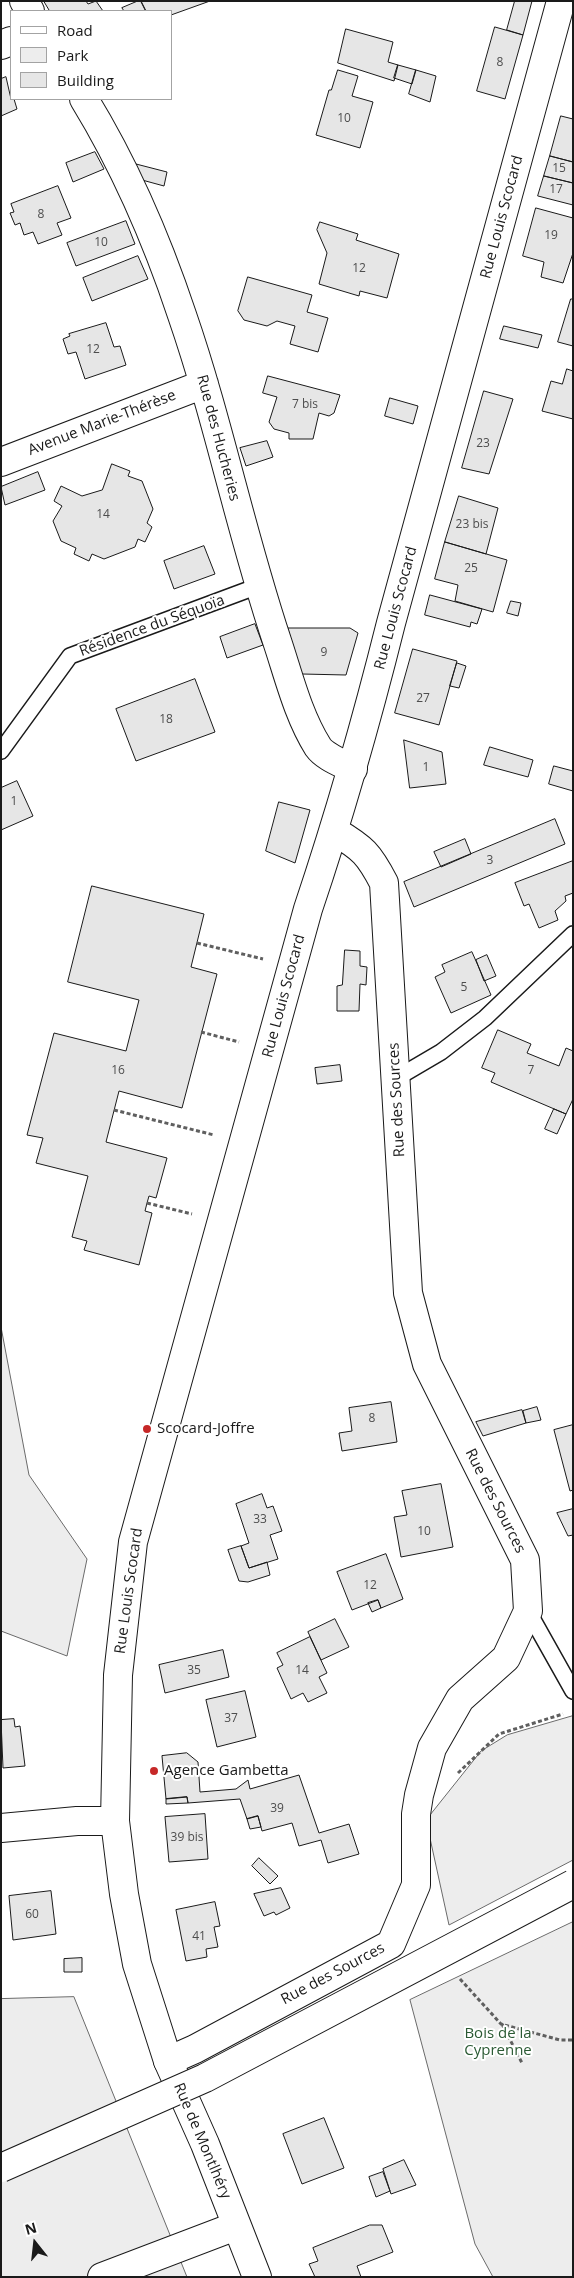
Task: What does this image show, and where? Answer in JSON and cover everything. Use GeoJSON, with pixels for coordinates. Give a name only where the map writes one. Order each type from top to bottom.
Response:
{"type":"FeatureCollection","features":[{"type":"Feature","properties":{"kind":"main road","name":"Rue Louis Scocard"},"geometry":{"type":"LineString","coordinates":[[150,2005],[137,1964],[125,1903],[115,1821],[118,1675],[133,1542],[308,909],[353,769],[561,1]]}},
{"type":"Feature","properties":{"kind":"main road","name":"Rue des Hucheries"},"geometry":{"type":"LineString","coordinates":[[85,100],[99,124],[146,218],[182,314],[204,384],[258,586],[303,718],[319,749],[353,769]]}},
{"type":"Feature","properties":{"kind":"main road","name":"Avenue Marie-Thérèse"},"geometry":{"type":"LineString","coordinates":[[1,462],[204,384]]}},
{"type":"Feature","properties":{"kind":"main road","name":"Rue des Sources"},"geometry":{"type":"LineString","coordinates":[[168,2061],[195,2049],[391,1944],[416,1885],[416,1814],[419,1795],[432,1748],[460,1699],[506,1658],[528,1611],[525,1560],[427,1364],[408,1293],[384,884],[370,857],[359,846],[334,831]]}},
{"type":"Feature","properties":{"kind":"main road"},"geometry":{"type":"LineString","coordinates":[[1,1828],[77,1821],[115,1821]]}},
{"type":"Feature","properties":{"kind":"main road"},"geometry":{"type":"LineString","coordinates":[[1,2168],[205,2078],[573,1884]]}},
{"type":"Feature","properties":{"kind":"main road","name":"Rue de Montlhéry"},"geometry":{"type":"LineString","coordinates":[[150,2005],[168,2061],[205,2144],[257,2277]]}},
{"type":"Feature","properties":{"kind":"main road"},"geometry":{"type":"LineString","coordinates":[[102,2277],[236,2226]]}},
{"type":"Feature","properties":{"kind":"lane","name":"Résidence du Séquoïa"},"geometry":{"type":"LineString","coordinates":[[1,750],[70,656],[258,586]]}},
{"type":"Feature","properties":{"kind":"lane"},"geometry":{"type":"LineString","coordinates":[[396,1079],[441,1052],[485,1018],[573,934]]}},
{"type":"Feature","properties":{"kind":"lane"},"geometry":{"type":"LineString","coordinates":[[528,1611],[573,1691]]}},
{"type":"Feature","properties":{"kind":"path"},"geometry":{"type":"LineString","coordinates":[[197,943],[292,966]]}},
{"type":"Feature","properties":{"kind":"path"},"geometry":{"type":"LineString","coordinates":[[201,1032],[269,1049]]}},
{"type":"Feature","properties":{"kind":"path"},"geometry":{"type":"LineString","coordinates":[[114,1110],[243,1142]]}},
{"type":"Feature","properties":{"kind":"path"},"geometry":{"type":"LineString","coordinates":[[147,1203],[221,1222]]}},
{"type":"Feature","properties":{"kind":"path"},"geometry":{"type":"LineString","coordinates":[[455,1776],[499,1734],[573,1711]]}},
{"type":"Feature","properties":{"kind":"path"},"geometry":{"type":"LineString","coordinates":[[457,1976],[502,2024],[522,2063]]}},
{"type":"Feature","properties":{"kind":"path"},"geometry":{"type":"LineString","coordinates":[[502,2024],[560,2040],[573,2040]]}},
{"type":"Feature","properties":{"kind":"green space"},"geometry":{"type":"Polygon","coordinates":[[[1,1327],[29,1475],[87,1559],[67,1656],[1,1631],[1,1327]]]}},
{"type":"Feature","properties":{"kind":"green space"},"geometry":{"type":"Polygon","coordinates":[[[573,1716],[573,1860],[449,1925],[426,1820],[481,1751],[507,1735],[573,1716]]]}},
{"type":"Feature","properties":{"kind":"green space","name":"Bois de la Cyprenne"},"geometry":{"type":"Polygon","coordinates":[[[573,1922],[573,2277],[493,2277],[475,2244],[410,2000],[573,1922]]]}},
{"type":"Feature","properties":{"kind":"green space"},"geometry":{"type":"Polygon","coordinates":[[[74,1997],[187,2277],[1,2277],[1,1999],[74,1997]]]}},
{"type":"Feature","properties":{"kind":"building"},"geometry":{"type":"Polygon","coordinates":[[[44,1],[86,1],[88,4],[96,1],[102,10],[49,10],[44,1]]]}},
{"type":"Feature","properties":{"kind":"building"},"geometry":{"type":"Polygon","coordinates":[[[141,1],[146,10],[123,10],[122,8],[141,1]]]}},
{"type":"Feature","properties":{"kind":"building"},"geometry":{"type":"Polygon","coordinates":[[[141,1],[210,1],[172,15],[172,10],[146,10],[141,1]]]}},
{"type":"Feature","properties":{"kind":"building"},"geometry":{"type":"Polygon","coordinates":[[[515,1],[532,1],[523,35],[507,30],[515,1]]]}},
{"type":"Feature","properties":{"kind":"building"},"geometry":{"type":"Polygon","coordinates":[[[495,27],[523,35],[505,99],[477,91],[495,27]]]}},
{"type":"Feature","properties":{"kind":"building"},"geometry":{"type":"Polygon","coordinates":[[[346,29],[393,42],[388,62],[398,65],[394,81],[338,63],[346,29]]]}},
{"type":"Feature","properties":{"kind":"building"},"geometry":{"type":"Polygon","coordinates":[[[398,65],[416,70],[412,84],[394,78],[398,65]]]}},
{"type":"Feature","properties":{"kind":"building"},"geometry":{"type":"Polygon","coordinates":[[[338,70],[358,76],[352,96],[373,102],[360,148],[316,135],[329,90],[331,90],[338,70]]]}},
{"type":"Feature","properties":{"kind":"building"},"geometry":{"type":"Polygon","coordinates":[[[416,70],[436,76],[430,102],[409,94],[416,70]]]}},
{"type":"Feature","properties":{"kind":"building"},"geometry":{"type":"Polygon","coordinates":[[[6,77],[10,100],[14,100],[17,109],[1,116],[1,79],[6,77]]]}},
{"type":"Feature","properties":{"kind":"building"},"geometry":{"type":"Polygon","coordinates":[[[561,116],[573,119],[573,162],[550,156],[561,116]]]}},
{"type":"Feature","properties":{"kind":"building"},"geometry":{"type":"Polygon","coordinates":[[[95,152],[104,169],[73,182],[66,163],[95,152]]]}},
{"type":"Feature","properties":{"kind":"building"},"geometry":{"type":"Polygon","coordinates":[[[550,156],[573,162],[573,183],[544,176],[550,156]]]}},
{"type":"Feature","properties":{"kind":"building"},"geometry":{"type":"Polygon","coordinates":[[[136,164],[167,172],[164,186],[142,180],[136,164]]]}},
{"type":"Feature","properties":{"kind":"building"},"geometry":{"type":"Polygon","coordinates":[[[544,176],[573,183],[573,205],[538,196],[544,176]]]}},
{"type":"Feature","properties":{"kind":"building"},"geometry":{"type":"Polygon","coordinates":[[[58,186],[71,218],[57,223],[62,235],[38,244],[33,232],[24,235],[20,223],[15,225],[10,213],[14,212],[11,204],[58,186]]]}},
{"type":"Feature","properties":{"kind":"building"},"geometry":{"type":"Polygon","coordinates":[[[536,208],[573,218],[573,253],[563,283],[541,277],[544,262],[523,256],[536,208]]]}},
{"type":"Feature","properties":{"kind":"building"},"geometry":{"type":"Polygon","coordinates":[[[126,221],[135,244],[76,266],[67,243],[126,221]]]}},
{"type":"Feature","properties":{"kind":"building"},"geometry":{"type":"Polygon","coordinates":[[[320,222],[358,234],[356,240],[399,254],[387,298],[360,291],[359,296],[319,284],[327,253],[317,230],[320,222]]]}},
{"type":"Feature","properties":{"kind":"building"},"geometry":{"type":"Polygon","coordinates":[[[138,256],[148,279],[92,301],[83,278],[138,256]]]}},
{"type":"Feature","properties":{"kind":"building"},"geometry":{"type":"Polygon","coordinates":[[[248,277],[312,295],[307,312],[328,318],[318,352],[290,344],[295,326],[277,321],[267,326],[244,320],[238,311],[248,277]]]}},
{"type":"Feature","properties":{"kind":"building"},"geometry":{"type":"Polygon","coordinates":[[[571,299],[573,299],[573,346],[558,342],[571,299]]]}},
{"type":"Feature","properties":{"kind":"building"},"geometry":{"type":"Polygon","coordinates":[[[106,323],[114,347],[120,346],[126,365],[85,379],[76,352],[68,354],[63,339],[70,336],[69,334],[106,323]]]}},
{"type":"Feature","properties":{"kind":"building"},"geometry":{"type":"Polygon","coordinates":[[[504,326],[542,335],[538,348],[500,339],[504,326]]]}},
{"type":"Feature","properties":{"kind":"building"},"geometry":{"type":"Polygon","coordinates":[[[567,369],[573,371],[573,419],[542,411],[551,381],[562,384],[567,369]]]}},
{"type":"Feature","properties":{"kind":"building"},"geometry":{"type":"Polygon","coordinates":[[[268,376],[340,395],[334,413],[329,416],[319,413],[313,439],[289,439],[289,433],[274,429],[269,422],[277,397],[263,393],[268,376]]]}},
{"type":"Feature","properties":{"kind":"building"},"geometry":{"type":"Polygon","coordinates":[[[484,391],[513,399],[489,474],[462,468],[484,391]]]}},
{"type":"Feature","properties":{"kind":"building"},"geometry":{"type":"Polygon","coordinates":[[[390,398],[418,406],[413,424],[385,416],[390,398]]]}},
{"type":"Feature","properties":{"kind":"building"},"geometry":{"type":"Polygon","coordinates":[[[267,441],[273,457],[246,466],[240,448],[267,441]]]}},
{"type":"Feature","properties":{"kind":"building"},"geometry":{"type":"Polygon","coordinates":[[[112,464],[130,471],[128,476],[142,481],[153,509],[147,523],[152,527],[145,542],[138,539],[135,547],[104,559],[92,554],[89,561],[74,554],[76,548],[61,541],[53,521],[62,506],[54,501],[61,486],[82,496],[102,490],[112,464]]]}},
{"type":"Feature","properties":{"kind":"building"},"geometry":{"type":"Polygon","coordinates":[[[38,472],[45,490],[5,505],[1,487],[38,472]]]}},
{"type":"Feature","properties":{"kind":"building"},"geometry":{"type":"Polygon","coordinates":[[[459,496],[498,508],[486,554],[445,542],[459,496]]]}},
{"type":"Feature","properties":{"kind":"building"},"geometry":{"type":"Polygon","coordinates":[[[445,542],[507,560],[493,612],[455,601],[458,585],[435,579],[445,542]]]}},
{"type":"Feature","properties":{"kind":"building"},"geometry":{"type":"Polygon","coordinates":[[[204,546],[215,574],[174,589],[164,561],[204,546]]]}},
{"type":"Feature","properties":{"kind":"building"},"geometry":{"type":"Polygon","coordinates":[[[430,595],[482,609],[477,624],[471,622],[470,627],[425,615],[430,595]]]}},
{"type":"Feature","properties":{"kind":"building"},"geometry":{"type":"Polygon","coordinates":[[[511,601],[521,603],[518,616],[507,613],[511,601]]]}},
{"type":"Feature","properties":{"kind":"building"},"geometry":{"type":"Polygon","coordinates":[[[255,624],[263,645],[227,658],[220,637],[255,624]]]}},
{"type":"Feature","properties":{"kind":"building"},"geometry":{"type":"Polygon","coordinates":[[[288,628],[350,628],[358,633],[346,675],[302,674],[288,628]]]}},
{"type":"Feature","properties":{"kind":"building"},"geometry":{"type":"Polygon","coordinates":[[[413,649],[457,661],[439,725],[395,713],[413,649]]]}},
{"type":"Feature","properties":{"kind":"building"},"geometry":{"type":"Polygon","coordinates":[[[457,663],[466,666],[459,688],[450,686],[457,663]]]}},
{"type":"Feature","properties":{"kind":"building"},"geometry":{"type":"Polygon","coordinates":[[[195,679],[215,732],[136,761],[116,709],[195,679]]]}},
{"type":"Feature","properties":{"kind":"building"},"geometry":{"type":"Polygon","coordinates":[[[404,740],[442,752],[446,784],[410,788],[404,740]]]}},
{"type":"Feature","properties":{"kind":"building"},"geometry":{"type":"Polygon","coordinates":[[[490,747],[533,760],[528,777],[484,765],[490,747]]]}},
{"type":"Feature","properties":{"kind":"building"},"geometry":{"type":"Polygon","coordinates":[[[554,766],[573,771],[573,791],[549,784],[554,766]]]}},
{"type":"Feature","properties":{"kind":"building"},"geometry":{"type":"Polygon","coordinates":[[[17,781],[33,816],[1,830],[1,788],[17,781]]]}},
{"type":"Feature","properties":{"kind":"building"},"geometry":{"type":"Polygon","coordinates":[[[279,802],[310,810],[295,863],[266,851],[279,802]]]}},
{"type":"Feature","properties":{"kind":"building"},"geometry":{"type":"Polygon","coordinates":[[[555,819],[565,844],[414,907],[404,882],[555,819]]]}},
{"type":"Feature","properties":{"kind":"building"},"geometry":{"type":"Polygon","coordinates":[[[465,839],[471,854],[441,867],[434,852],[465,839]]]}},
{"type":"Feature","properties":{"kind":"building"},"geometry":{"type":"Polygon","coordinates":[[[573,861],[573,893],[565,896],[566,901],[555,911],[558,920],[539,928],[529,904],[524,906],[515,883],[573,861]]]}},
{"type":"Feature","properties":{"kind":"building"},"geometry":{"type":"Polygon","coordinates":[[[92,886],[204,914],[191,967],[217,974],[182,1108],[119,1091],[106,1142],[167,1158],[156,1198],[149,1196],[147,1203],[145,1211],[152,1213],[139,1265],[84,1250],[87,1241],[72,1237],[88,1176],[36,1163],[43,1138],[27,1135],[54,1033],[126,1051],[139,1000],[68,982],[92,886]]]}},
{"type":"Feature","properties":{"kind":"building"},"geometry":{"type":"Polygon","coordinates":[[[345,950],[360,951],[360,966],[367,967],[366,985],[360,984],[359,1011],[337,1011],[337,986],[342,985],[345,950]]]}},
{"type":"Feature","properties":{"kind":"building"},"geometry":{"type":"Polygon","coordinates":[[[472,952],[491,995],[451,1013],[435,977],[445,972],[442,965],[472,952]]]}},
{"type":"Feature","properties":{"kind":"building"},"geometry":{"type":"Polygon","coordinates":[[[487,955],[496,976],[484,981],[476,960],[487,955]]]}},
{"type":"Feature","properties":{"kind":"building"},"geometry":{"type":"Polygon","coordinates":[[[498,1030],[531,1044],[527,1053],[559,1066],[566,1048],[573,1051],[573,1099],[566,1114],[491,1082],[495,1073],[482,1068],[498,1030]]]}},
{"type":"Feature","properties":{"kind":"building"},"geometry":{"type":"Polygon","coordinates":[[[340,1065],[342,1081],[317,1084],[315,1068],[340,1065]]]}},
{"type":"Feature","properties":{"kind":"building"},"geometry":{"type":"Polygon","coordinates":[[[554,1109],[566,1114],[557,1134],[545,1129],[554,1109]]]}},
{"type":"Feature","properties":{"kind":"building"},"geometry":{"type":"Polygon","coordinates":[[[391,1402],[397,1442],[342,1451],[339,1433],[352,1431],[349,1408],[391,1402]]]}},
{"type":"Feature","properties":{"kind":"building"},"geometry":{"type":"Polygon","coordinates":[[[537,1407],[541,1420],[526,1423],[523,1411],[537,1407]]]}},
{"type":"Feature","properties":{"kind":"building"},"geometry":{"type":"Polygon","coordinates":[[[522,1410],[526,1423],[483,1436],[476,1422],[522,1410]]]}},
{"type":"Feature","properties":{"kind":"building"},"geometry":{"type":"Polygon","coordinates":[[[573,1425],[573,1490],[570,1491],[554,1430],[573,1425]]]}},
{"type":"Feature","properties":{"kind":"building"},"geometry":{"type":"Polygon","coordinates":[[[441,1484],[453,1547],[401,1557],[394,1517],[407,1515],[402,1491],[441,1484]]]}},
{"type":"Feature","properties":{"kind":"building"},"geometry":{"type":"Polygon","coordinates":[[[262,1494],[267,1508],[273,1506],[282,1531],[270,1535],[278,1559],[249,1568],[241,1546],[249,1543],[236,1504],[262,1494]]]}},
{"type":"Feature","properties":{"kind":"building"},"geometry":{"type":"Polygon","coordinates":[[[573,1509],[573,1535],[568,1536],[557,1513],[573,1509]]]}},
{"type":"Feature","properties":{"kind":"building"},"geometry":{"type":"Polygon","coordinates":[[[241,1546],[249,1568],[267,1562],[270,1575],[248,1582],[239,1581],[228,1550],[241,1546]]]}},
{"type":"Feature","properties":{"kind":"building"},"geometry":{"type":"Polygon","coordinates":[[[386,1554],[403,1599],[381,1608],[378,1600],[352,1610],[337,1572],[386,1554]]]}},
{"type":"Feature","properties":{"kind":"building"},"geometry":{"type":"Polygon","coordinates":[[[378,1600],[381,1608],[372,1612],[368,1603],[378,1600]]]}},
{"type":"Feature","properties":{"kind":"building"},"geometry":{"type":"Polygon","coordinates":[[[335,1619],[349,1647],[321,1660],[308,1632],[335,1619]]]}},
{"type":"Feature","properties":{"kind":"building"},"geometry":{"type":"Polygon","coordinates":[[[310,1637],[327,1673],[319,1677],[327,1693],[308,1702],[303,1693],[291,1699],[277,1668],[283,1665],[277,1653],[310,1637]]]}},
{"type":"Feature","properties":{"kind":"building"},"geometry":{"type":"Polygon","coordinates":[[[223,1650],[229,1677],[165,1693],[159,1665],[223,1650]]]}},
{"type":"Feature","properties":{"kind":"building"},"geometry":{"type":"Polygon","coordinates":[[[245,1691],[256,1737],[217,1747],[206,1700],[245,1691]]]}},
{"type":"Feature","properties":{"kind":"building"},"geometry":{"type":"Polygon","coordinates":[[[14,1719],[15,1727],[20,1726],[25,1766],[3,1768],[1,1720],[14,1719]]]}},
{"type":"Feature","properties":{"kind":"building"},"geometry":{"type":"Polygon","coordinates":[[[187,1753],[198,1762],[200,1792],[236,1789],[248,1780],[250,1789],[299,1775],[319,1833],[349,1824],[359,1854],[328,1863],[321,1840],[299,1846],[292,1823],[262,1831],[258,1816],[247,1819],[240,1799],[188,1803],[187,1797],[166,1799],[162,1756],[187,1753]]]}},
{"type":"Feature","properties":{"kind":"building"},"geometry":{"type":"Polygon","coordinates":[[[187,1797],[188,1803],[166,1804],[166,1799],[187,1797]]]}},
{"type":"Feature","properties":{"kind":"building"},"geometry":{"type":"Polygon","coordinates":[[[205,1814],[208,1859],[169,1862],[165,1817],[205,1814]]]}},
{"type":"Feature","properties":{"kind":"building"},"geometry":{"type":"Polygon","coordinates":[[[258,1816],[261,1827],[250,1829],[247,1819],[258,1816]]]}},
{"type":"Feature","properties":{"kind":"building"},"geometry":{"type":"Polygon","coordinates":[[[259,1858],[278,1876],[270,1884],[252,1866],[259,1858]]]}},
{"type":"Feature","properties":{"kind":"building"},"geometry":{"type":"Polygon","coordinates":[[[281,1888],[290,1908],[276,1915],[274,1912],[264,1916],[254,1894],[281,1888]]]}},
{"type":"Feature","properties":{"kind":"building"},"geometry":{"type":"Polygon","coordinates":[[[51,1891],[56,1934],[13,1940],[9,1896],[51,1891]]]}},
{"type":"Feature","properties":{"kind":"building"},"geometry":{"type":"Polygon","coordinates":[[[215,1902],[220,1926],[214,1927],[218,1947],[206,1949],[207,1957],[186,1961],[176,1910],[215,1902]]]}},
{"type":"Feature","properties":{"kind":"building"},"geometry":{"type":"Polygon","coordinates":[[[82,1958],[82,1972],[64,1972],[64,1959],[82,1958]]]}},
{"type":"Feature","properties":{"kind":"building"},"geometry":{"type":"Polygon","coordinates":[[[324,2118],[344,2168],[302,2184],[283,2134],[324,2118]]]}},
{"type":"Feature","properties":{"kind":"building"},"geometry":{"type":"Polygon","coordinates":[[[404,2160],[416,2185],[391,2194],[383,2169],[404,2160]]]}},
{"type":"Feature","properties":{"kind":"building"},"geometry":{"type":"Polygon","coordinates":[[[383,2172],[390,2191],[376,2197],[369,2177],[383,2172]]]}},
{"type":"Feature","properties":{"kind":"building"},"geometry":{"type":"Polygon","coordinates":[[[370,2225],[382,2225],[393,2252],[357,2266],[361,2277],[315,2277],[309,2264],[318,2261],[313,2248],[370,2225]]]}},
{"type":"Feature","properties":{"kind":"place","name":"Scocard-Joffre"},"geometry":{"type":"Point","coordinates":[147,1429]}},
{"type":"Feature","properties":{"kind":"place","name":"Agence Gambetta"},"geometry":{"type":"Point","coordinates":[154,1771]}}]}
